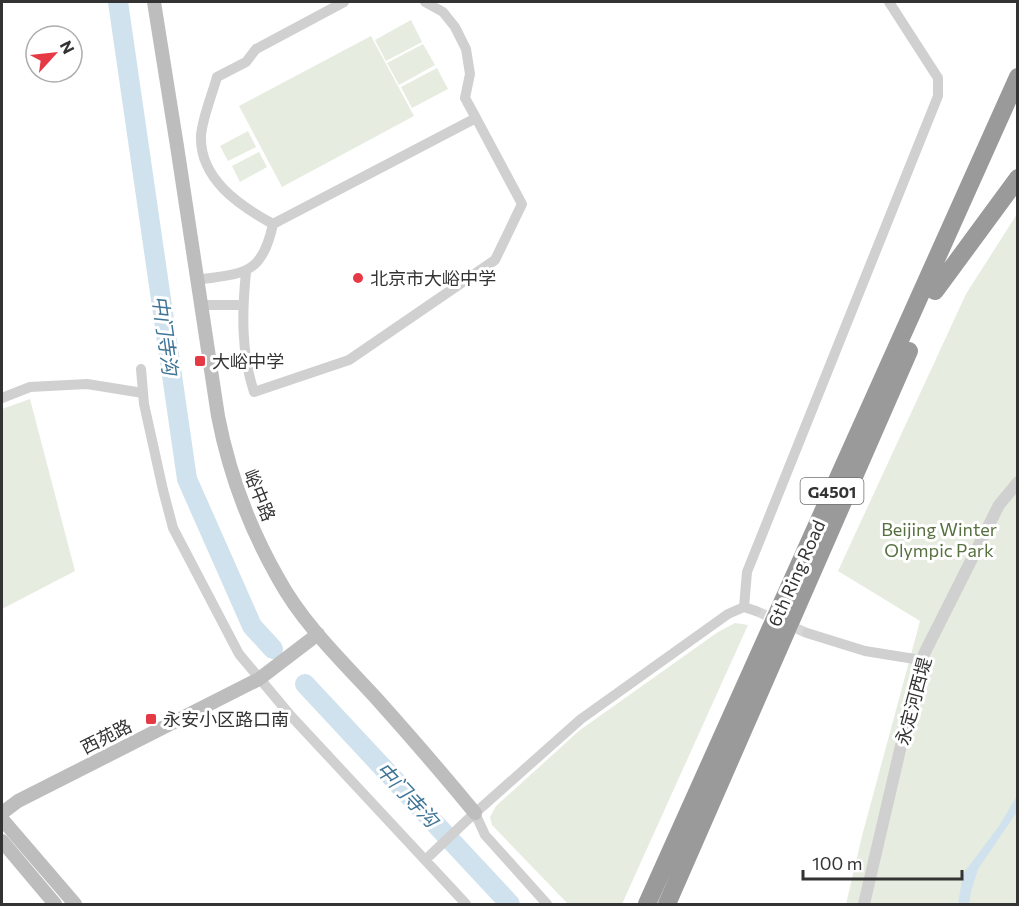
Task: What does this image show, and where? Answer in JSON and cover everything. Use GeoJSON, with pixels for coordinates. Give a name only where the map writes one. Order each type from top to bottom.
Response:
{"type":"FeatureCollection","features":[{"type":"Feature","properties":{"kind":"highway"},"geometry":{"type":"LineString","coordinates":[[1012,104],[1017,70]]}},
{"type":"Feature","properties":{"kind":"highway","name":"6th Ring Road"},"geometry":{"type":"LineString","coordinates":[[667,904],[935,291],[1012,104],[1017,77]]}},
{"type":"Feature","properties":{"kind":"highway","name":"6th Ring Road"},"geometry":{"type":"LineString","coordinates":[[647,904],[1012,104]]}},
{"type":"Feature","properties":{"kind":"highway"},"geometry":{"type":"LineString","coordinates":[[935,291],[1017,178]]}},
{"type":"Feature","properties":{"kind":"main road","name":"峪中路"},"geometry":{"type":"LineString","coordinates":[[154,2],[224,447],[241,500],[278,579],[318,634],[402,726],[470,817]]}},
{"type":"Feature","properties":{"kind":"main road","name":"西苑路"},"geometry":{"type":"LineString","coordinates":[[2,813],[18,801],[259,678],[318,634]]}},
{"type":"Feature","properties":{"kind":"main road"},"geometry":{"type":"LineString","coordinates":[[2,819],[75,904]]}},
{"type":"Feature","properties":{"kind":"main road"},"geometry":{"type":"LineString","coordinates":[[2,841],[55,904]]}},
{"type":"Feature","properties":{"kind":"street"},"geometry":{"type":"LineString","coordinates":[[273,224],[231,197],[216,179],[202,152],[201,135],[217,77],[246,62],[256,49],[344,2]]}},
{"type":"Feature","properties":{"kind":"street"},"geometry":{"type":"LineString","coordinates":[[246,272],[243,305],[244,342],[254,392],[349,360],[495,260],[522,204],[465,98],[470,74],[466,49],[455,27],[443,12],[425,2]]}},
{"type":"Feature","properties":{"kind":"street"},"geometry":{"type":"LineString","coordinates":[[744,607],[747,572],[938,96],[938,78],[889,2]]}},
{"type":"Feature","properties":{"kind":"street"},"geometry":{"type":"LineString","coordinates":[[273,224],[476,118]]}},
{"type":"Feature","properties":{"kind":"street"},"geometry":{"type":"LineString","coordinates":[[196,280],[246,272],[264,255],[273,224]]}},
{"type":"Feature","properties":{"kind":"street"},"geometry":{"type":"LineString","coordinates":[[200,305],[243,305]]}},
{"type":"Feature","properties":{"kind":"street"},"geometry":{"type":"LineString","coordinates":[[141,369],[143,393],[173,528],[239,654],[465,904]]}},
{"type":"Feature","properties":{"kind":"street"},"geometry":{"type":"LineString","coordinates":[[2,398],[30,387],[87,384],[143,393]]}},
{"type":"Feature","properties":{"kind":"street","name":"永定河西堤"},"geometry":{"type":"LineString","coordinates":[[864,904],[921,660],[999,505],[1017,482]]}},
{"type":"Feature","properties":{"kind":"street"},"geometry":{"type":"LineString","coordinates":[[425,860],[581,719],[728,614],[744,607],[756,611]]}},
{"type":"Feature","properties":{"kind":"street"},"geometry":{"type":"LineString","coordinates":[[807,633],[865,651],[921,660]]}},
{"type":"Feature","properties":{"kind":"street","name":"峪中路"},"geometry":{"type":"LineString","coordinates":[[470,817],[547,904]]}},
{"type":"Feature","properties":{"kind":"green space"},"geometry":{"type":"Polygon","coordinates":[[[411,20],[422,42],[386,61],[375,40],[411,20]]]}},
{"type":"Feature","properties":{"kind":"green space"},"geometry":{"type":"Polygon","coordinates":[[[371,36],[414,116],[282,187],[239,106],[371,36]]]}},
{"type":"Feature","properties":{"kind":"green space"},"geometry":{"type":"Polygon","coordinates":[[[423,44],[435,65],[399,85],[387,63],[423,44]]]}},
{"type":"Feature","properties":{"kind":"green space"},"geometry":{"type":"Polygon","coordinates":[[[437,68],[448,89],[412,108],[401,87],[437,68]]]}},
{"type":"Feature","properties":{"kind":"green space"},"geometry":{"type":"Polygon","coordinates":[[[248,131],[256,147],[228,161],[220,146],[248,131]]]}},
{"type":"Feature","properties":{"kind":"green space"},"geometry":{"type":"Polygon","coordinates":[[[259,152],[267,167],[240,182],[232,166],[259,152]]]}},
{"type":"Feature","properties":{"kind":"green space","name":"Beijing Winter Olympic Park"},"geometry":{"type":"Polygon","coordinates":[[[1017,214],[1017,904],[846,904],[920,621],[838,571],[966,294],[1017,214]]]}},
{"type":"Feature","properties":{"kind":"green space"},"geometry":{"type":"Polygon","coordinates":[[[30,399],[75,571],[2,609],[2,409],[30,399]]]}},
{"type":"Feature","properties":{"kind":"green space"},"geometry":{"type":"Polygon","coordinates":[[[735,623],[748,625],[622,904],[568,904],[492,825],[490,817],[496,806],[580,730],[718,632],[735,623]]]}},
{"type":"Feature","properties":{"kind":"water"},"geometry":{"type":"Polygon","coordinates":[[[1017,796],[1017,812],[978,869],[969,904],[958,904],[963,874],[999,826],[1017,796]]]}},
{"type":"Feature","properties":{"kind":"waterway","name":"中门寺沟"},"geometry":{"type":"LineString","coordinates":[[118,2],[187,479],[252,626],[273,649]]}},
{"type":"Feature","properties":{"kind":"waterway","name":"中门寺沟"},"geometry":{"type":"LineString","coordinates":[[305,684],[510,904]]}},
{"type":"Feature","properties":{"kind":"tunnel"},"geometry":{"type":"LineString","coordinates":[[756,611],[807,633]]}},
{"type":"Feature","properties":{"kind":"place","name":"北京市大峪中学"},"geometry":{"type":"Point","coordinates":[358,278]}},
{"type":"Feature","properties":{"kind":"place","name":"大峪中学"},"geometry":{"type":"Point","coordinates":[200,361]}},
{"type":"Feature","properties":{"kind":"place","name":"永安小区路口南"},"geometry":{"type":"Point","coordinates":[151,719]}}]}
